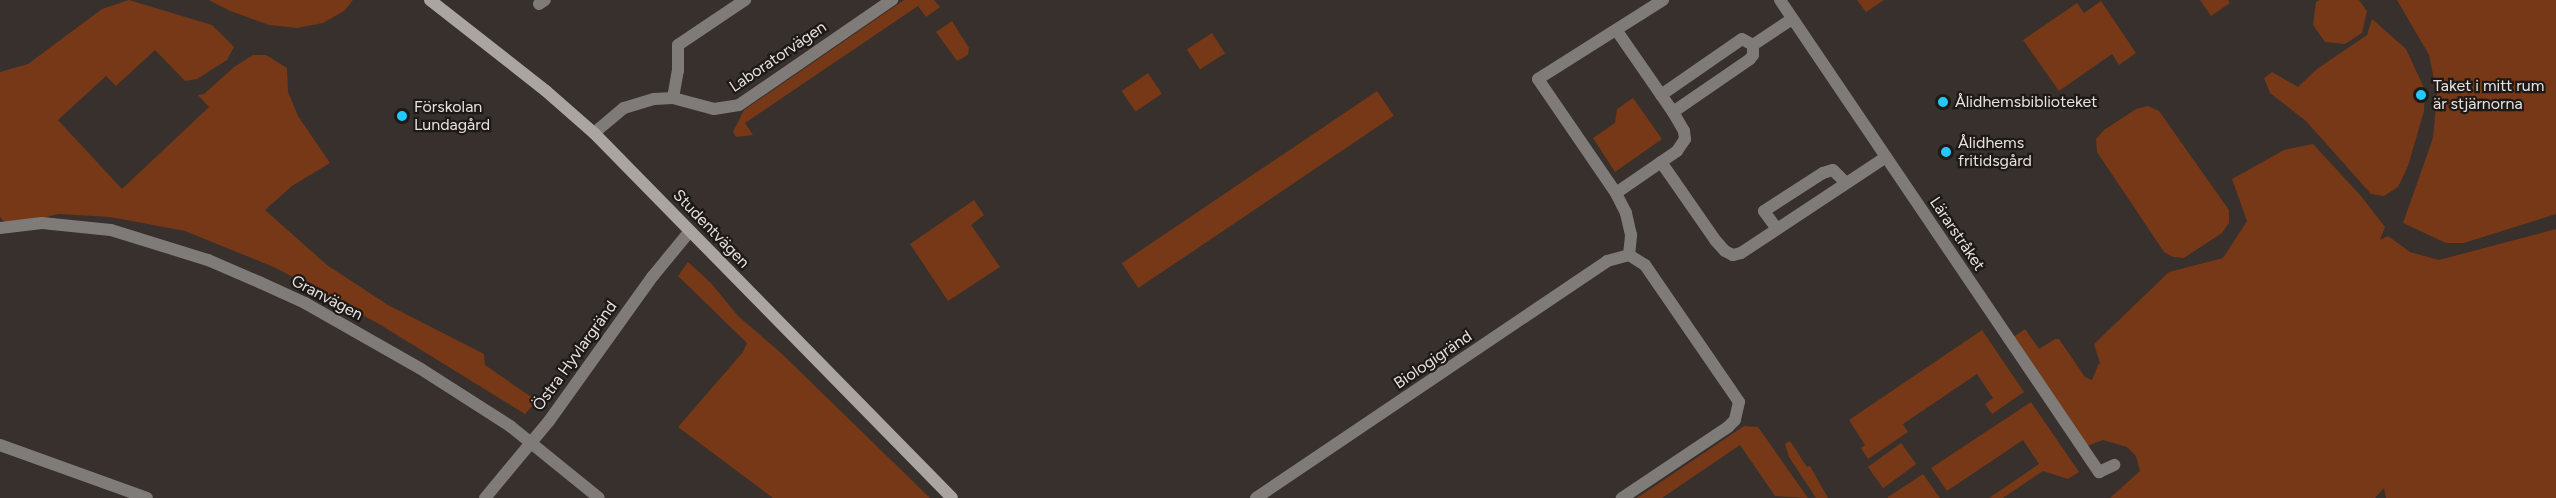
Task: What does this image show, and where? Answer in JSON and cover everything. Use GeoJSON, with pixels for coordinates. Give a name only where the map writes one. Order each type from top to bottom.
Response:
{"type":"FeatureCollection","features":[{"type":"Feature","properties":{"kind":"street","name":"Studentvägen"},"geometry":{"type":"LineString","coordinates":[[430,0],[546,91],[594,133],[952,498]]}},
{"type":"Feature","properties":{"kind":"street"},"geometry":{"type":"LineString","coordinates":[[673,98],[678,71],[678,45],[745,0]]}},
{"type":"Feature","properties":{"kind":"street","name":"Laboratorvägen"},"geometry":{"type":"LineString","coordinates":[[594,133],[624,108],[654,99],[673,98],[714,109],[739,105],[892,0]]}},
{"type":"Feature","properties":{"kind":"street"},"geometry":{"type":"LineString","coordinates":[[1622,498],[1735,420],[1739,402],[1645,266],[1638,258],[1629,255],[1631,235],[1626,213],[1616,193],[1538,79],[1663,0]]}},
{"type":"Feature","properties":{"kind":"street","name":"Lärarstråket"},"geometry":{"type":"LineString","coordinates":[[1780,0],[2099,472],[2114,465]]}},
{"type":"Feature","properties":{"kind":"street"},"geometry":{"type":"LineString","coordinates":[[1753,45],[1792,19]]}},
{"type":"Feature","properties":{"kind":"street"},"geometry":{"type":"LineString","coordinates":[[1616,193],[1677,152],[1685,139],[1684,131],[1673,112],[1617,31]]}},
{"type":"Feature","properties":{"kind":"street"},"geometry":{"type":"LineString","coordinates":[[1661,94],[1742,39],[1753,45]]}},
{"type":"Feature","properties":{"kind":"street"},"geometry":{"type":"LineString","coordinates":[[1673,112],[1749,59],[1753,55],[1753,45]]}},
{"type":"Feature","properties":{"kind":"street"},"geometry":{"type":"LineString","coordinates":[[1661,162],[1725,251],[1733,255],[1741,253],[1886,157]]}},
{"type":"Feature","properties":{"kind":"street"},"geometry":{"type":"LineString","coordinates":[[1777,229],[1764,211],[1774,204],[1822,173],[1833,170],[1846,183]]}},
{"type":"Feature","properties":{"kind":"street","name":"Granvägen"},"geometry":{"type":"LineString","coordinates":[[0,228],[42,223],[111,230],[208,260],[324,314],[421,369],[510,426],[598,498]]}},
{"type":"Feature","properties":{"kind":"street","name":"Östra Hyvlargränd"},"geometry":{"type":"LineString","coordinates":[[484,498],[531,443],[653,276],[690,231]]}},
{"type":"Feature","properties":{"kind":"street","name":"Biologigränd"},"geometry":{"type":"LineString","coordinates":[[1256,498],[1607,261],[1618,256],[1629,255]]}},
{"type":"Feature","properties":{"kind":"street"},"geometry":{"type":"LineString","coordinates":[[0,445],[122,494],[147,498]]}},
{"type":"Feature","properties":{"kind":"shaded area"},"geometry":{"type":"Polygon","coordinates":[[[129,0],[212,25],[234,47],[227,60],[197,79],[185,81],[155,50],[116,86],[106,76],[58,120],[122,189],[209,107],[198,95],[204,94],[234,67],[253,55],[266,55],[287,68],[288,92],[298,116],[330,163],[292,186],[265,210],[327,265],[388,305],[484,354],[485,365],[537,401],[525,414],[379,324],[276,268],[185,231],[110,217],[58,214],[9,227],[0,217],[0,72],[28,64],[102,9],[129,0]]]}},
{"type":"Feature","properties":{"kind":"shaded area"},"geometry":{"type":"Polygon","coordinates":[[[209,0],[353,0],[344,11],[323,23],[297,28],[269,25],[230,11],[209,0]]]}},
{"type":"Feature","properties":{"kind":"shaded area"},"geometry":{"type":"Polygon","coordinates":[[[904,0],[934,0],[940,7],[926,17],[918,6],[745,123],[753,135],[736,137],[733,132],[744,110],[904,0]]]}},
{"type":"Feature","properties":{"kind":"shaded area"},"geometry":{"type":"Polygon","coordinates":[[[1857,0],[1884,0],[1866,12],[1857,0]]]}},
{"type":"Feature","properties":{"kind":"shaded area"},"geometry":{"type":"Polygon","coordinates":[[[2200,0],[2228,0],[2230,3],[2211,16],[2200,0]]]}},
{"type":"Feature","properties":{"kind":"shaded area"},"geometry":{"type":"Polygon","coordinates":[[[2320,0],[2359,0],[2367,11],[2362,33],[2345,44],[2325,42],[2313,25],[2316,2],[2320,0]]]}},
{"type":"Feature","properties":{"kind":"shaded area"},"geometry":{"type":"Polygon","coordinates":[[[2397,0],[2556,0],[2556,214],[2464,243],[2446,243],[2403,223],[2433,138],[2437,94],[2429,55],[2397,0]]]}},
{"type":"Feature","properties":{"kind":"shaded area"},"geometry":{"type":"Polygon","coordinates":[[[2101,1],[2136,53],[2119,65],[2112,54],[2059,91],[2023,40],[2077,3],[2084,13],[2101,1]]]}},
{"type":"Feature","properties":{"kind":"shaded area"},"geometry":{"type":"Polygon","coordinates":[[[2372,19],[2406,49],[2425,90],[2424,111],[2408,166],[2398,187],[2384,196],[2371,194],[2306,121],[2270,93],[2264,78],[2272,72],[2298,87],[2317,69],[2367,35],[2372,19]]]}},
{"type":"Feature","properties":{"kind":"shaded area"},"geometry":{"type":"Polygon","coordinates":[[[952,21],[969,48],[968,55],[957,61],[936,32],[952,21]]]}},
{"type":"Feature","properties":{"kind":"shaded area"},"geometry":{"type":"Polygon","coordinates":[[[1212,33],[1225,53],[1200,69],[1187,49],[1212,33]]]}},
{"type":"Feature","properties":{"kind":"shaded area"},"geometry":{"type":"Polygon","coordinates":[[[1148,73],[1162,94],[1135,112],[1121,91],[1148,73]]]}},
{"type":"Feature","properties":{"kind":"shaded area"},"geometry":{"type":"Polygon","coordinates":[[[1377,91],[1394,116],[1138,288],[1122,263],[1377,91]]]}},
{"type":"Feature","properties":{"kind":"shaded area"},"geometry":{"type":"Polygon","coordinates":[[[1633,98],[1662,139],[1615,172],[1593,138],[1615,123],[1617,109],[1633,98]]]}},
{"type":"Feature","properties":{"kind":"shaded area"},"geometry":{"type":"Polygon","coordinates":[[[2148,106],[2159,111],[2229,210],[2229,223],[2222,233],[2184,258],[2173,257],[2164,252],[2097,152],[2096,139],[2104,130],[2136,109],[2148,106]]]}},
{"type":"Feature","properties":{"kind":"shaded area"},"geometry":{"type":"Polygon","coordinates":[[[2313,144],[2361,196],[2385,227],[2380,240],[2388,236],[2410,252],[2439,260],[2556,229],[2556,498],[2386,498],[2384,488],[2375,498],[2110,498],[2140,471],[2136,456],[2127,447],[2103,440],[2082,448],[2009,340],[2025,329],[2039,349],[2059,339],[2085,377],[2092,380],[2099,363],[2101,366],[2094,344],[2169,272],[2223,258],[2247,221],[2232,179],[2284,150],[2313,144]]]}},
{"type":"Feature","properties":{"kind":"shaded area"},"geometry":{"type":"Polygon","coordinates":[[[974,200],[984,215],[971,225],[1000,267],[948,301],[910,244],[974,200]]]}},
{"type":"Feature","properties":{"kind":"shaded area"},"geometry":{"type":"Polygon","coordinates":[[[688,262],[711,283],[738,316],[781,353],[930,498],[773,498],[678,427],[743,352],[747,343],[678,276],[688,262]]]}},
{"type":"Feature","properties":{"kind":"shaded area"},"geometry":{"type":"Polygon","coordinates":[[[1982,330],[2024,392],[1992,414],[1985,404],[1993,398],[1977,374],[1903,424],[1908,432],[1868,459],[1861,448],[1865,445],[1849,420],[1982,330]]]}},
{"type":"Feature","properties":{"kind":"shaded area"},"geometry":{"type":"Polygon","coordinates":[[[2031,402],[2079,472],[2068,479],[2043,471],[2003,498],[1989,498],[2039,464],[2023,440],[1947,491],[1931,468],[2031,402]]]}},
{"type":"Feature","properties":{"kind":"shaded area"},"geometry":{"type":"Polygon","coordinates":[[[1744,426],[1758,427],[1808,498],[1775,496],[1740,445],[1662,498],[1637,498],[1744,426]]]}},
{"type":"Feature","properties":{"kind":"shaded area"},"geometry":{"type":"Polygon","coordinates":[[[1790,441],[1807,467],[1810,466],[1828,498],[1816,498],[1789,457],[1785,444],[1790,441]]]}},
{"type":"Feature","properties":{"kind":"shaded area"},"geometry":{"type":"Polygon","coordinates":[[[1901,443],[1916,464],[1883,488],[1868,467],[1901,443]]]}},
{"type":"Feature","properties":{"kind":"shaded area"},"geometry":{"type":"Polygon","coordinates":[[[1923,474],[1940,498],[1888,498],[1888,497],[1923,474]]]}},
{"type":"Feature","properties":{"kind":"place","name":"Taket i mitt rum är stjärnorna"},"geometry":{"type":"Point","coordinates":[2421,95]}},
{"type":"Feature","properties":{"kind":"place","name":"Ålidhemsbiblioteket"},"geometry":{"type":"Point","coordinates":[1943,102]}},
{"type":"Feature","properties":{"kind":"place","name":"Förskolan Lundagård"},"geometry":{"type":"Point","coordinates":[402,116]}},
{"type":"Feature","properties":{"kind":"place","name":"Ålidhems fritidsgård"},"geometry":{"type":"Point","coordinates":[1946,152]}}]}
